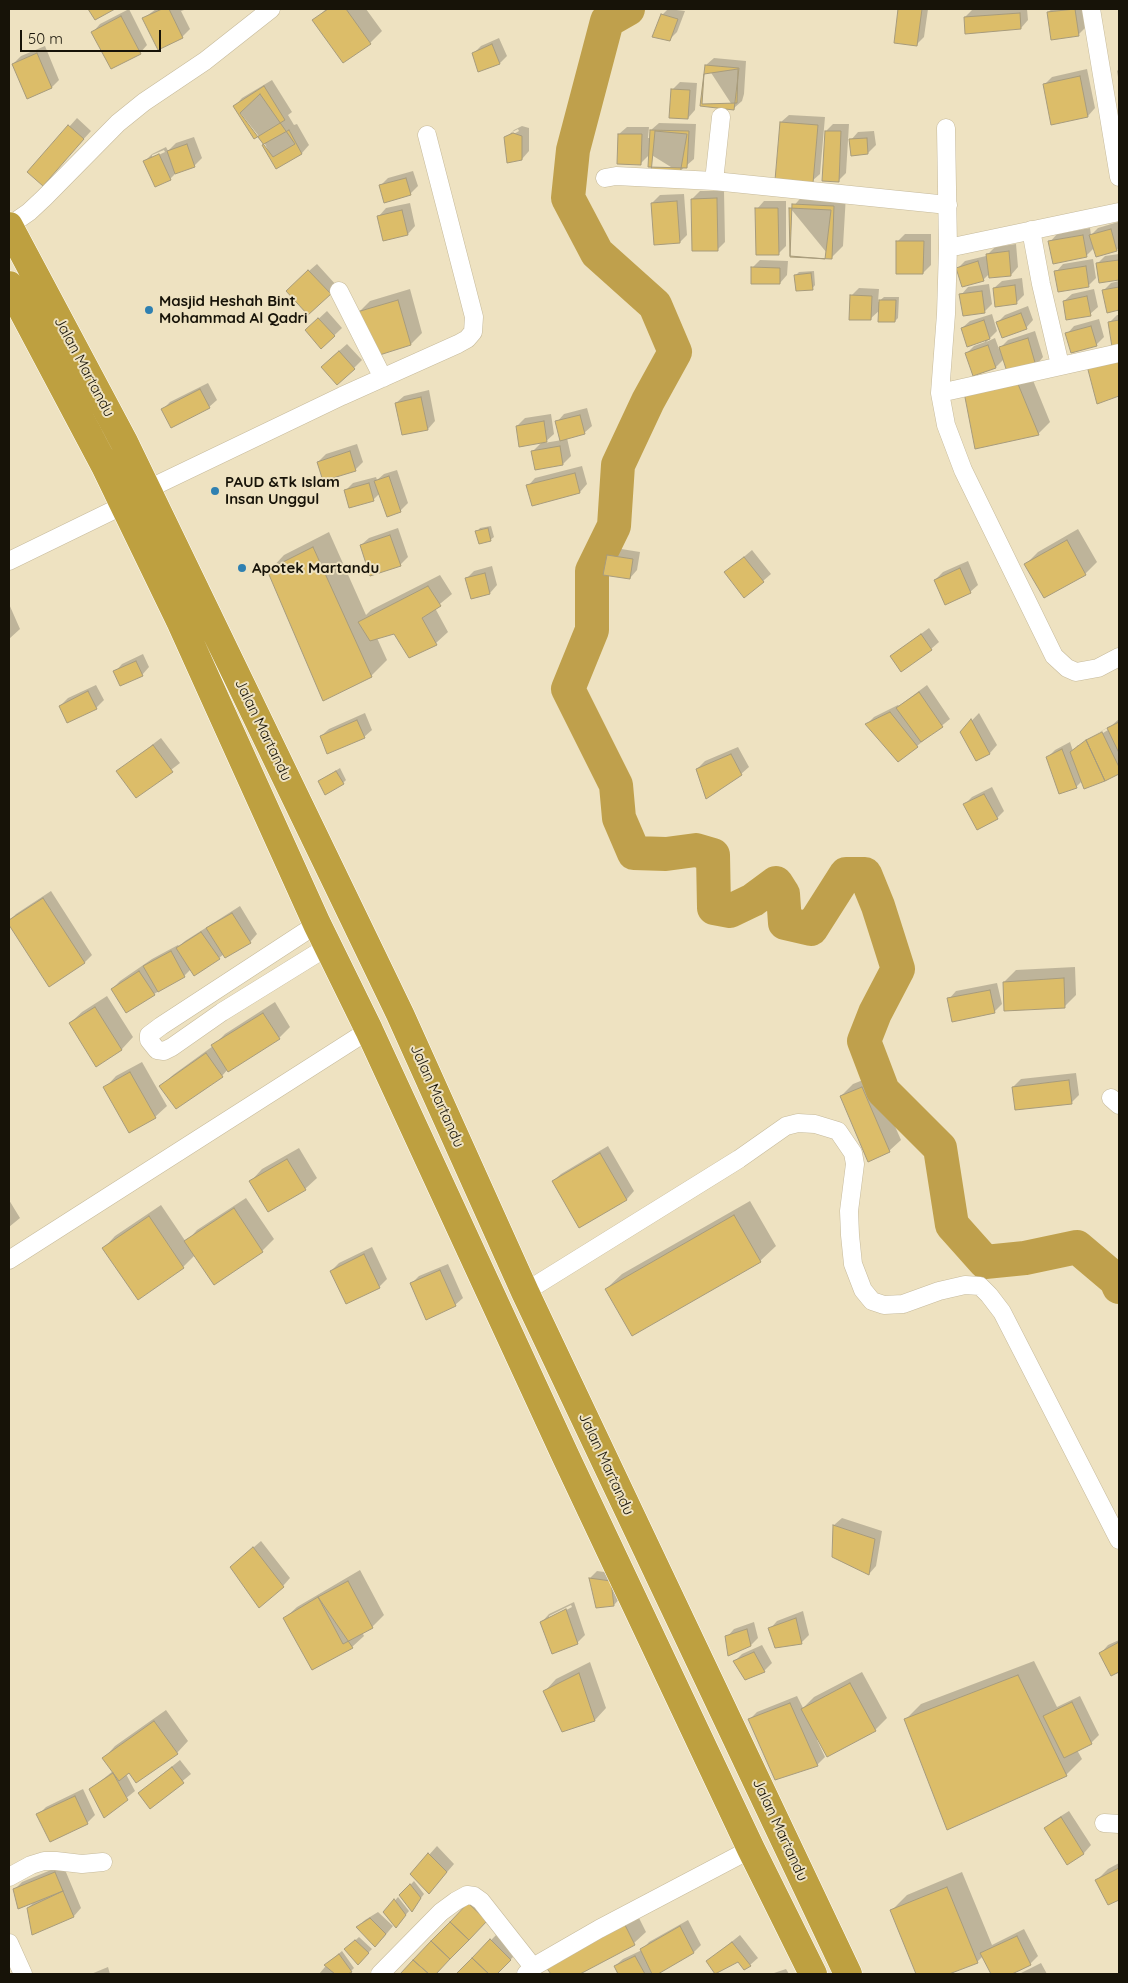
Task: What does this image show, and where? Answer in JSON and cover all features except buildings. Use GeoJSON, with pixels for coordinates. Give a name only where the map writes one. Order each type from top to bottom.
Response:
{"type":"FeatureCollection","features":[{"type":"Feature","properties":{"kind":"highway","name":"Jalan Martandu"},"geometry":{"type":"LineString","coordinates":[[9,226],[124,442],[135,498],[181,623],[322,936],[369,1030],[566,1457],[812,1974]]}},
{"type":"Feature","properties":{"kind":"highway","name":"Jalan Martandu"},"geometry":{"type":"LineString","coordinates":[[9,285],[106,466],[135,498],[205,611],[400,1014],[525,1292],[848,1974]]}},
{"type":"Feature","properties":{"kind":"highway"},"geometry":{"type":"LineString","coordinates":[[181,623],[205,611]]}},
{"type":"Feature","properties":{"kind":"street"},"geometry":{"type":"LineString","coordinates":[[9,226],[30,212],[90,150],[131,113],[205,61],[271,9]]}},
{"type":"Feature","properties":{"kind":"street"},"geometry":{"type":"LineString","coordinates":[[1090,9],[1119,177]]}},
{"type":"Feature","properties":{"kind":"street"},"geometry":{"type":"LineString","coordinates":[[714,181],[721,117]]}},
{"type":"Feature","properties":{"kind":"street"},"geometry":{"type":"LineString","coordinates":[[946,128],[948,248],[946,314],[940,392],[946,425],[963,470],[1054,656],[1067,668],[1076,672],[1098,668],[1119,657]]}},
{"type":"Feature","properties":{"kind":"street"},"geometry":{"type":"LineString","coordinates":[[9,561],[135,498],[467,339],[473,332],[474,324],[427,135]]}},
{"type":"Feature","properties":{"kind":"street"},"geometry":{"type":"LineString","coordinates":[[605,178],[616,176],[714,181],[948,205]]}},
{"type":"Feature","properties":{"kind":"street"},"geometry":{"type":"LineString","coordinates":[[948,248],[1119,212]]}},
{"type":"Feature","properties":{"kind":"street"},"geometry":{"type":"LineString","coordinates":[[1031,230],[1041,284],[1060,365]]}},
{"type":"Feature","properties":{"kind":"street"},"geometry":{"type":"LineString","coordinates":[[338,292],[383,378]]}},
{"type":"Feature","properties":{"kind":"street"},"geometry":{"type":"LineString","coordinates":[[940,392],[1119,353]]}},
{"type":"Feature","properties":{"kind":"street"},"geometry":{"type":"LineString","coordinates":[[322,936],[222,1012],[172,1047],[164,1051],[157,1050],[149,1040],[149,1035],[161,1026],[322,936]]}},
{"type":"Feature","properties":{"kind":"street"},"geometry":{"type":"LineString","coordinates":[[9,1260],[369,1030]]}},
{"type":"Feature","properties":{"kind":"street"},"geometry":{"type":"LineString","coordinates":[[525,1292],[739,1159],[786,1126],[798,1123],[815,1124],[838,1131],[853,1153],[855,1164],[849,1211],[850,1235],[853,1264],[863,1290],[872,1301],[884,1305],[903,1304],[939,1291],[965,1285],[980,1286],[1002,1312],[1119,1540]]}},
{"type":"Feature","properties":{"kind":"street"},"geometry":{"type":"LineString","coordinates":[[380,1974],[441,1912],[467,1895],[474,1896],[481,1901],[529,1971],[599,1929],[751,1849]]}},
{"type":"Feature","properties":{"kind":"street"},"geometry":{"type":"LineString","coordinates":[[9,1877],[31,1865],[44,1862],[56,1861],[82,1864],[103,1862]]}},
{"type":"Feature","properties":{"kind":"street"},"geometry":{"type":"LineString","coordinates":[[10,1950],[23,1974]]}},
{"type":"Feature","properties":{"kind":"waterway"},"geometry":{"type":"LineString","coordinates":[[628,9],[607,21],[573,150],[568,198],[597,253],[655,305],[675,352],[648,401],[618,465],[614,526],[592,571],[592,630],[568,689],[616,785],[619,818],[634,853],[666,854],[696,850],[713,855],[714,908],[730,911],[753,900],[776,883],[783,894],[785,923],[811,929],[846,874],[865,874],[878,906],[898,969],[875,1013],[864,1041],[883,1091],[940,1148],[952,1225],[985,1262],[1025,1258],[1077,1247],[1116,1280],[1119,1287]]}},
{"type":"Feature","properties":{"kind":"place","name":"Masjid Heshah Bint Mohammad Al Qadri"},"geometry":{"type":"Point","coordinates":[149,310]}},
{"type":"Feature","properties":{"kind":"place","name":"PAUD &Tk Islam Insan Unggul"},"geometry":{"type":"Point","coordinates":[215,491]}},
{"type":"Feature","properties":{"kind":"place","name":"Apotek Martandu"},"geometry":{"type":"Point","coordinates":[242,568]}}]}
